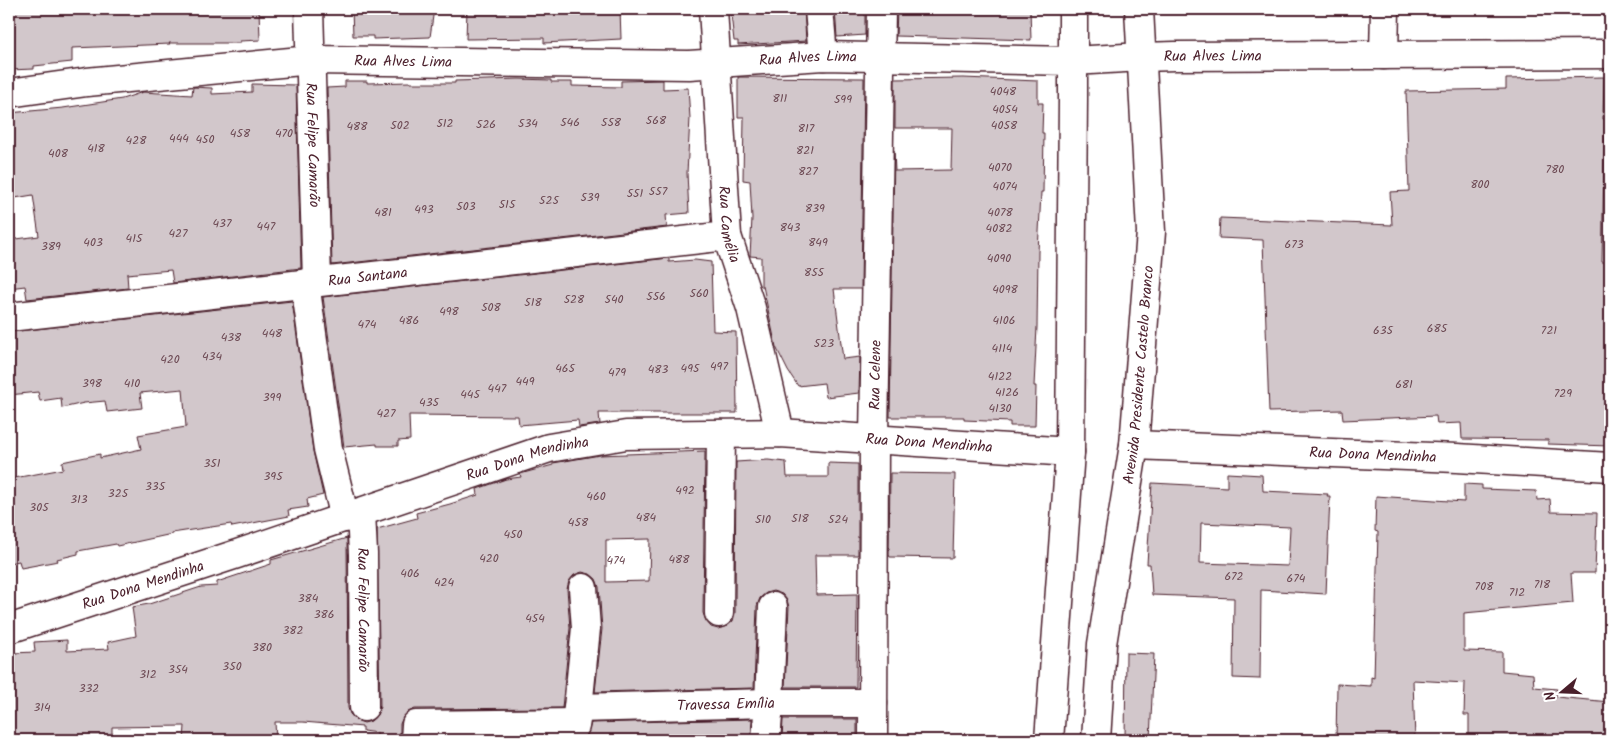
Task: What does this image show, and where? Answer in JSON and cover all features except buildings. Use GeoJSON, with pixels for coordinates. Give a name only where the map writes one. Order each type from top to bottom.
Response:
{"type":"FeatureCollection","features":[{"type":"Feature","properties":{"kind":"street","name":"Rua Felipe Camarão"},"geometry":{"type":"LineString","coordinates":[[309,9],[311,60],[311,282],[328,449],[353,515],[363,554],[364,707]]}},
{"type":"Feature","properties":{"kind":"street","name":"Rua Camélia"},"geometry":{"type":"LineString","coordinates":[[713,9],[728,236],[751,308],[780,433]]}},
{"type":"Feature","properties":{"kind":"street"},"geometry":{"type":"LineString","coordinates":[[819,9],[823,56]]}},
{"type":"Feature","properties":{"kind":"street","name":"Rua Celene"},"geometry":{"type":"LineString","coordinates":[[873,740],[874,438],[881,9]]}},
{"type":"Feature","properties":{"kind":"street"},"geometry":{"type":"LineString","coordinates":[[1049,740],[1070,452],[1073,9]]}},
{"type":"Feature","properties":{"kind":"street","name":"Avenida Presidente Castelo Branco"},"geometry":{"type":"LineString","coordinates":[[1096,740],[1102,644],[1134,445],[1150,232],[1139,9]]}},
{"type":"Feature","properties":{"kind":"street"},"geometry":{"type":"LineString","coordinates":[[1384,55],[1385,9]]}},
{"type":"Feature","properties":{"kind":"street","name":"Rua Alves Lima"},"geometry":{"type":"LineString","coordinates":[[9,92],[87,82],[311,60],[689,65],[823,56],[1073,61],[1142,57],[1610,54]]}},
{"type":"Feature","properties":{"kind":"street","name":"Rua Santana"},"geometry":{"type":"LineString","coordinates":[[9,317],[728,236]]}},
{"type":"Feature","properties":{"kind":"street","name":"Rua Dona Mendinha"},"geometry":{"type":"LineString","coordinates":[[9,629],[549,448],[626,435],[780,433],[1070,452]]}},
{"type":"Feature","properties":{"kind":"street"},"geometry":{"type":"LineString","coordinates":[[719,614],[721,434]]}},
{"type":"Feature","properties":{"kind":"street","name":"Rua Dona Mendinha"},"geometry":{"type":"LineString","coordinates":[[1134,445],[1457,458],[1610,467]]}},
{"type":"Feature","properties":{"kind":"street"},"geometry":{"type":"LineString","coordinates":[[575,724],[586,628],[584,588]]}},
{"type":"Feature","properties":{"kind":"street"},"geometry":{"type":"LineString","coordinates":[[766,740],[770,703],[773,607]]}},
{"type":"Feature","properties":{"kind":"street","name":"Travessa Emília"},"geometry":{"type":"LineString","coordinates":[[415,740],[416,725],[575,724],[770,703],[873,702]]}}]}
